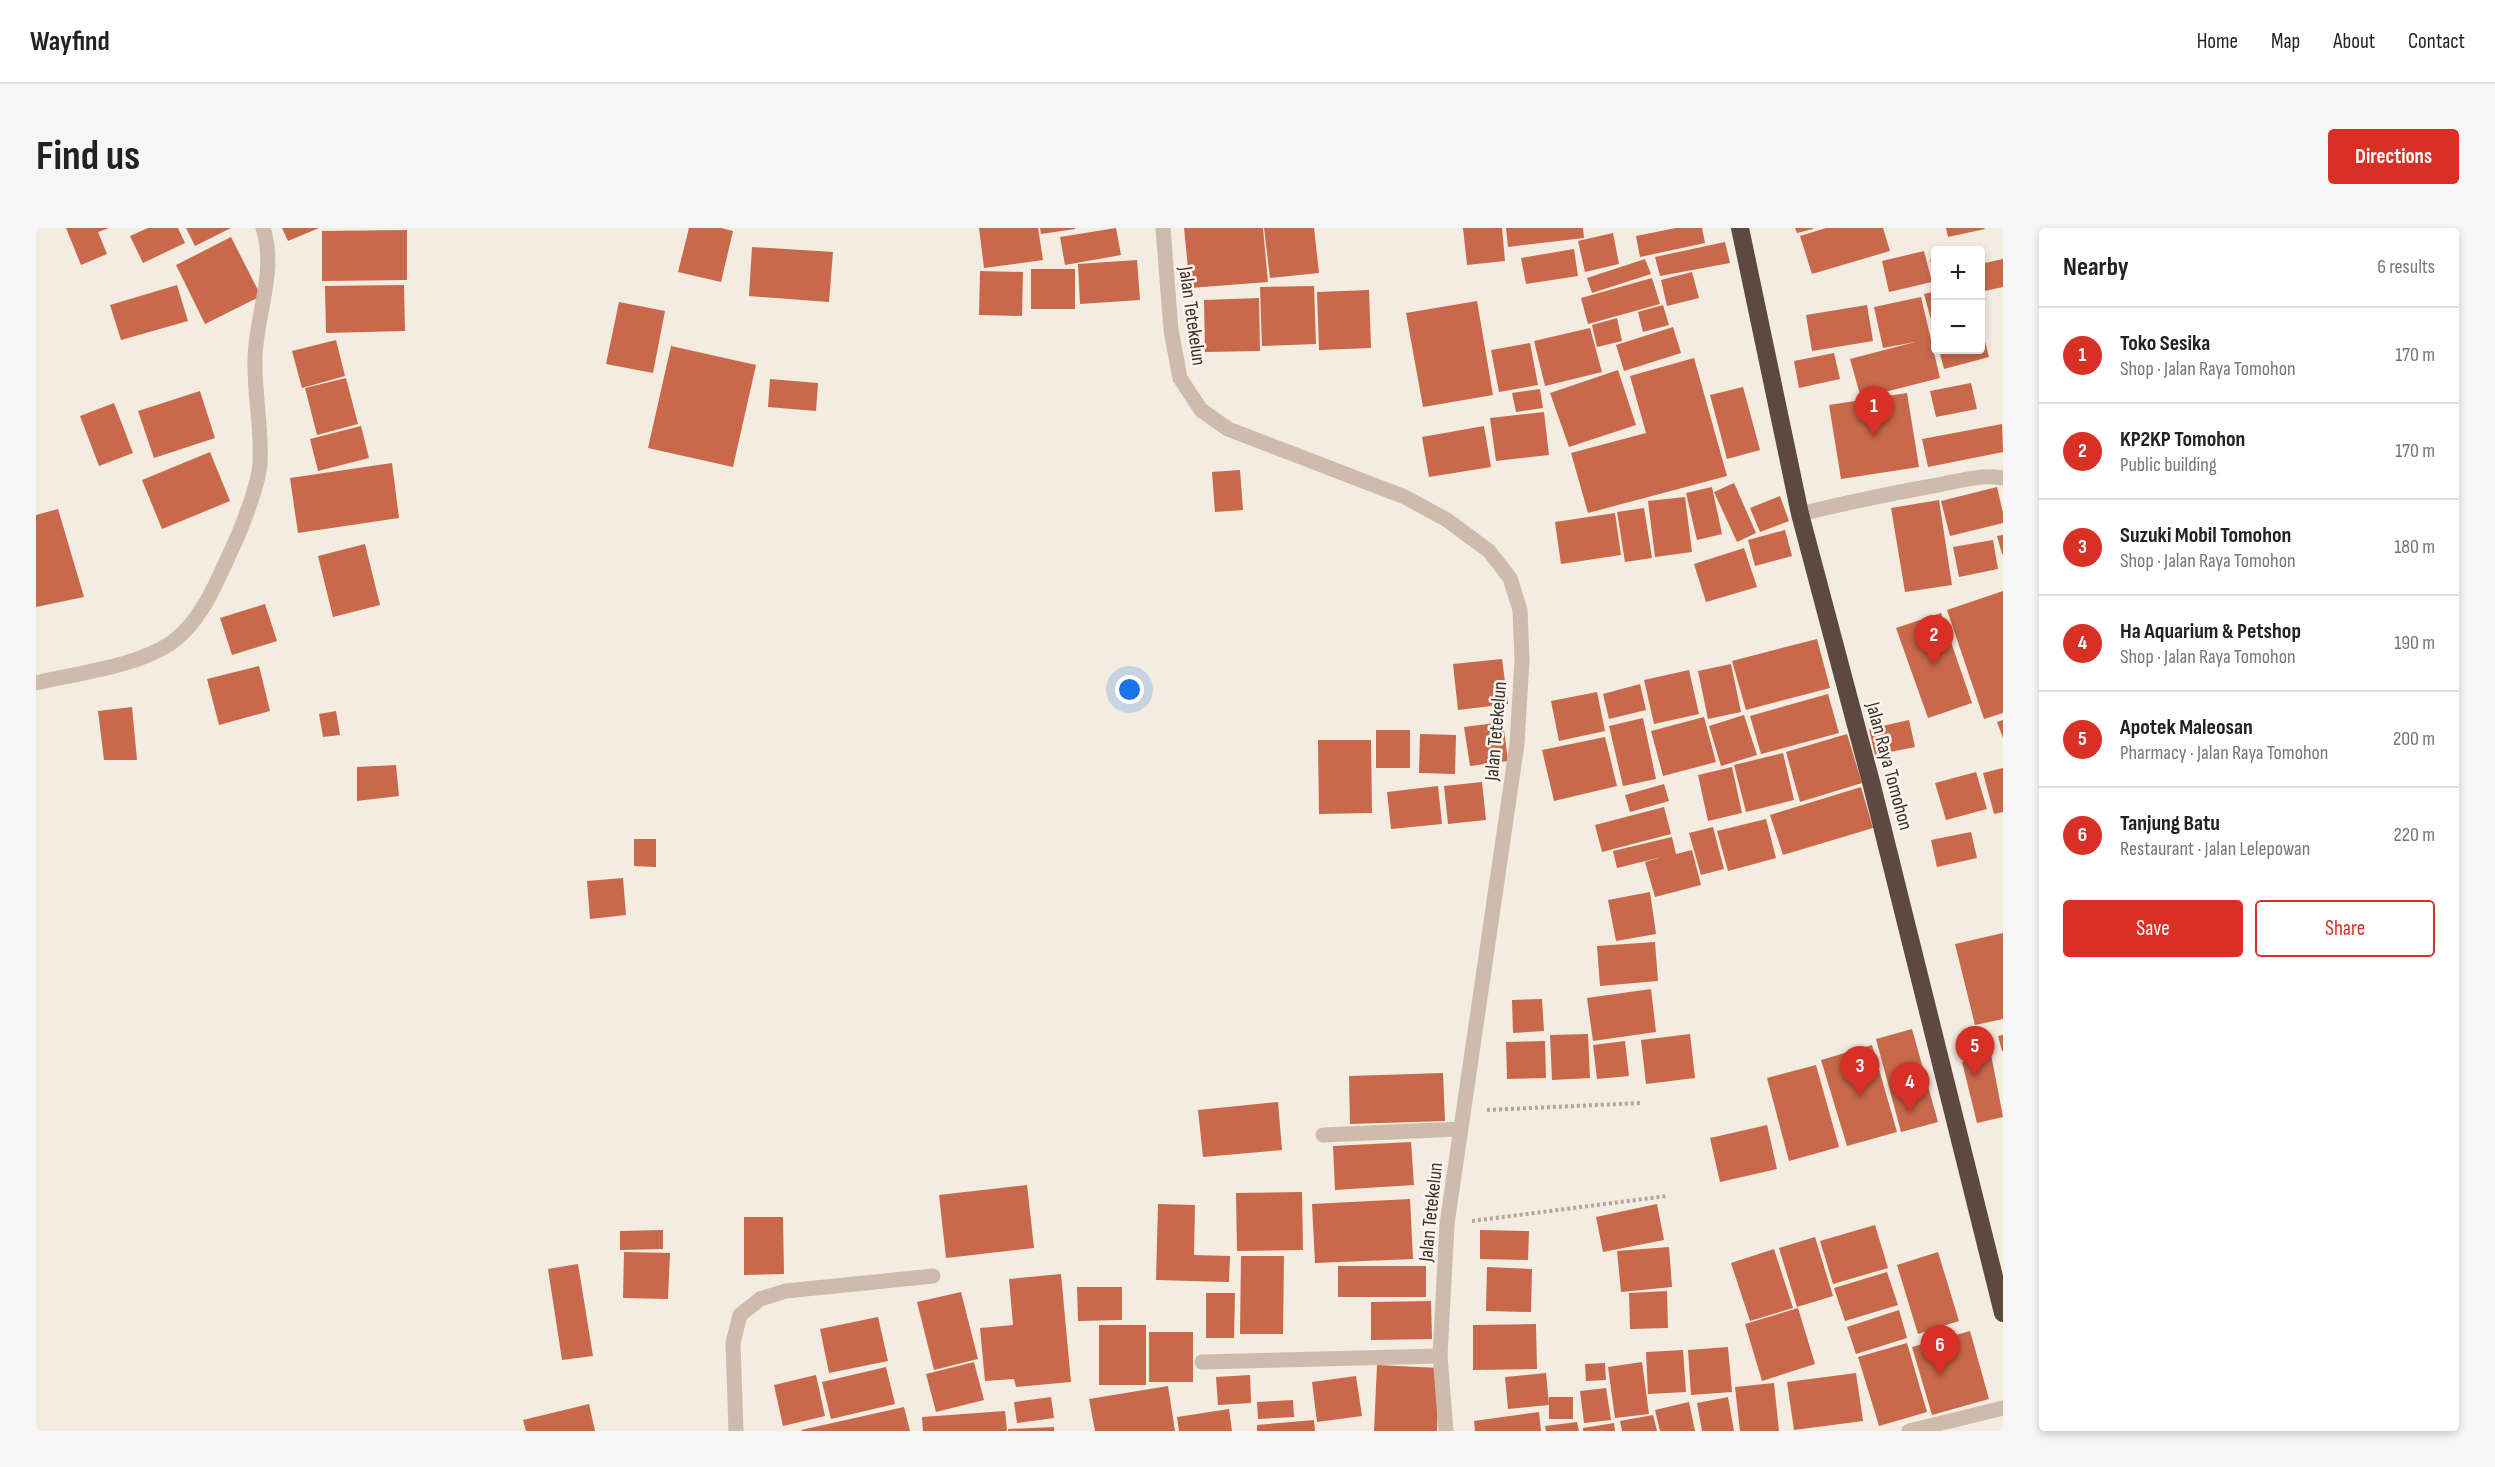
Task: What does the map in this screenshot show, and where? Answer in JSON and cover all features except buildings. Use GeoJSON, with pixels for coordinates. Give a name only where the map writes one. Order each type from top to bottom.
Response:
{"type":"FeatureCollection","features":[{"type":"Feature","properties":{"kind":"highway","name":"Jalan Raya Tomohon"},"geometry":{"type":"LineString","coordinates":[[1740,228],[1800,514],[1871,782],[2003,1313]]}},
{"type":"Feature","properties":{"kind":"street"},"geometry":{"type":"LineString","coordinates":[[36,683],[130,662],[171,643],[194,620],[215,586],[240,532],[260,465],[255,360],[256,336],[268,279],[268,256],[263,228]]}},
{"type":"Feature","properties":{"kind":"street","name":"Jalan Tetekelun"},"geometry":{"type":"LineString","coordinates":[[1163,228],[1171,330],[1180,378],[1201,410],[1228,429],[1405,497],[1447,520],[1489,551],[1510,578],[1520,610],[1522,660],[1517,744],[1447,1224],[1440,1356],[1446,1431]]}},
{"type":"Feature","properties":{"kind":"street"},"geometry":{"type":"LineString","coordinates":[[1800,514],[1948,483],[1987,477],[2003,478]]}},
{"type":"Feature","properties":{"kind":"street"},"geometry":{"type":"LineString","coordinates":[[1323,1135],[1460,1129]]}},
{"type":"Feature","properties":{"kind":"street"},"geometry":{"type":"LineString","coordinates":[[736,1431],[733,1343],[740,1315],[760,1299],[786,1291],[933,1276]]}},
{"type":"Feature","properties":{"kind":"street"},"geometry":{"type":"LineString","coordinates":[[1202,1362],[1440,1356]]}},
{"type":"Feature","properties":{"kind":"street"},"geometry":{"type":"LineString","coordinates":[[1910,1431],[2003,1408]]}},
{"type":"Feature","properties":{"kind":"path"},"geometry":{"type":"LineString","coordinates":[[1462,1111],[1641,1103]]}},
{"type":"Feature","properties":{"kind":"path"},"geometry":{"type":"LineString","coordinates":[[1447,1224],[1668,1196]]}},
{"type":"Feature","properties":{"kind":"place","name":"Toko Sesika"},"geometry":{"type":"Point","coordinates":[1874,436]}},
{"type":"Feature","properties":{"kind":"place","name":"KP2KP Tomohon"},"geometry":{"type":"Point","coordinates":[1934,665]}},
{"type":"Feature","properties":{"kind":"place","name":"Apotek Maleosan"},"geometry":{"type":"Point","coordinates":[1975,1076]}},
{"type":"Feature","properties":{"kind":"place","name":"Suzuki Mobil Tomohon"},"geometry":{"type":"Point","coordinates":[1860,1096]}},
{"type":"Feature","properties":{"kind":"place","name":"Ha Aquarium & Petshop"},"geometry":{"type":"Point","coordinates":[1910,1112]}},
{"type":"Feature","properties":{"kind":"place","name":"Tanjung Batu"},"geometry":{"type":"Point","coordinates":[1940,1375]}}]}
